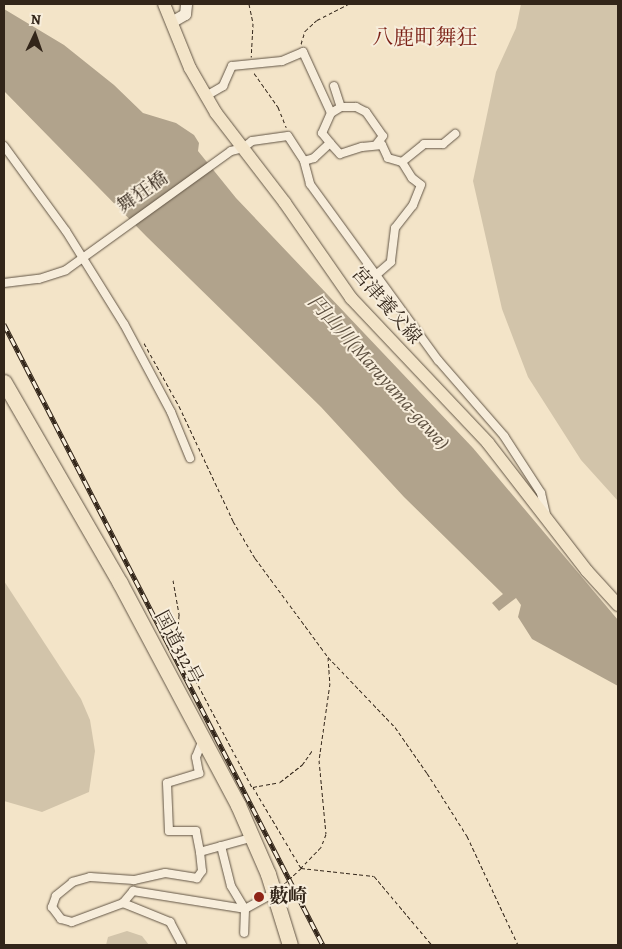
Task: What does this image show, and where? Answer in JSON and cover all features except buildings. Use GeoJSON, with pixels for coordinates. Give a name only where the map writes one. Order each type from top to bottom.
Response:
{"type":"FeatureCollection","features":[{"type":"Feature","properties":{"kind":"highway","name":"国道312号"},"geometry":{"type":"LineString","coordinates":[[4,382],[120,583],[204,738],[254,837],[290,945]]}},
{"type":"Feature","properties":{"kind":"main road","name":"宮津養父線"},"geometry":{"type":"LineString","coordinates":[[164,4],[206,96],[368,319],[488,443],[546,518],[618,605]]}},
{"type":"Feature","properties":{"kind":"street"},"geometry":{"type":"LineString","coordinates":[[171,22],[184,14],[186,4]]}},
{"type":"Feature","properties":{"kind":"street"},"geometry":{"type":"LineString","coordinates":[[206,96],[222,86],[232,66],[282,60],[303,52],[331,113]]}},
{"type":"Feature","properties":{"kind":"street"},"geometry":{"type":"LineString","coordinates":[[334,86],[341,107]]}},
{"type":"Feature","properties":{"kind":"street"},"geometry":{"type":"LineString","coordinates":[[376,145],[383,136],[366,112],[356,107],[341,107],[331,113],[322,133],[340,154],[382,145],[388,158],[402,162],[412,178],[421,185],[413,205],[395,228],[391,262],[376,276]]}},
{"type":"Feature","properties":{"kind":"street"},"geometry":{"type":"LineString","coordinates":[[402,162],[424,144],[442,144],[455,134]]}},
{"type":"Feature","properties":{"kind":"street","name":"舞狂橋"},"geometry":{"type":"LineString","coordinates":[[4,283],[55,274],[231,151],[243,148],[252,140],[288,136],[304,161]]}},
{"type":"Feature","properties":{"kind":"street"},"geometry":{"type":"LineString","coordinates":[[330,143],[314,158],[304,161],[310,184],[438,360],[504,436],[541,493],[546,518]]}},
{"type":"Feature","properties":{"kind":"street"},"geometry":{"type":"LineString","coordinates":[[4,146],[82,256],[144,361],[171,412],[190,458]]}},
{"type":"Feature","properties":{"kind":"street"},"geometry":{"type":"LineString","coordinates":[[204,738],[196,757],[199,773],[167,783],[169,831],[196,830],[202,871],[197,878],[166,873],[134,880],[90,877],[73,882],[56,896],[52,907],[62,919],[72,922],[123,903],[133,892],[245,908],[274,893]]}},
{"type":"Feature","properties":{"kind":"street"},"geometry":{"type":"LineString","coordinates":[[200,852],[254,837]]}},
{"type":"Feature","properties":{"kind":"street"},"geometry":{"type":"LineString","coordinates":[[221,846],[231,886],[245,908],[244,933]]}},
{"type":"Feature","properties":{"kind":"street"},"geometry":{"type":"LineString","coordinates":[[123,903],[170,922],[182,945]]}},
{"type":"Feature","properties":{"kind":"path"},"geometry":{"type":"LineString","coordinates":[[303,52],[300,42],[305,31],[317,20],[348,4]]}},
{"type":"Feature","properties":{"kind":"path"},"geometry":{"type":"LineString","coordinates":[[143,342],[179,406],[238,529],[255,558],[328,657],[395,727],[427,773],[467,836],[518,945]]}},
{"type":"Feature","properties":{"kind":"path"},"geometry":{"type":"LineString","coordinates":[[173,580],[179,615],[177,645],[252,788],[301,868]]}},
{"type":"Feature","properties":{"kind":"path"},"geometry":{"type":"LineString","coordinates":[[274,893],[321,847],[326,834],[319,760],[330,683],[328,657]]}},
{"type":"Feature","properties":{"kind":"path"},"geometry":{"type":"LineString","coordinates":[[252,788],[280,782],[302,765],[313,749]]}},
{"type":"Feature","properties":{"kind":"path"},"geometry":{"type":"LineString","coordinates":[[301,868],[374,876],[432,945]]}},
{"type":"Feature","properties":{"kind":"shaded area"},"geometry":{"type":"Polygon","coordinates":[[[521,4],[618,4],[618,501],[581,460],[528,377],[502,309],[473,181],[496,72],[516,28],[521,4]]]}},
{"type":"Feature","properties":{"kind":"shaded area"},"geometry":{"type":"Polygon","coordinates":[[[4,581],[81,699],[90,720],[95,751],[89,792],[42,812],[4,801],[4,581]]]}},
{"type":"Feature","properties":{"kind":"shaded area"},"geometry":{"type":"Polygon","coordinates":[[[127,931],[142,936],[149,945],[106,945],[108,937],[127,931]]]}},
{"type":"Feature","properties":{"kind":"water","name":"円山川(Maruyama-gawa)"},"geometry":{"type":"Polygon","coordinates":[[[4,9],[64,45],[114,85],[143,113],[176,123],[194,135],[199,143],[198,151],[236,198],[473,448],[618,620],[618,686],[532,639],[518,617],[521,605],[516,598],[499,611],[492,603],[503,594],[404,497],[321,407],[146,236],[4,91],[4,9]]]}},
{"type":"Feature","properties":{"kind":"railway"},"geometry":{"type":"LineString","coordinates":[[4,324],[323,945]]}},
{"type":"Feature","properties":{"kind":"place","name":"藪崎"},"geometry":{"type":"Point","coordinates":[259,897]}},
{"type":"Feature","properties":{"kind":"district","name":"八鹿町舞狂"},"geometry":{"type":"Point","coordinates":[425,37]}}]}
